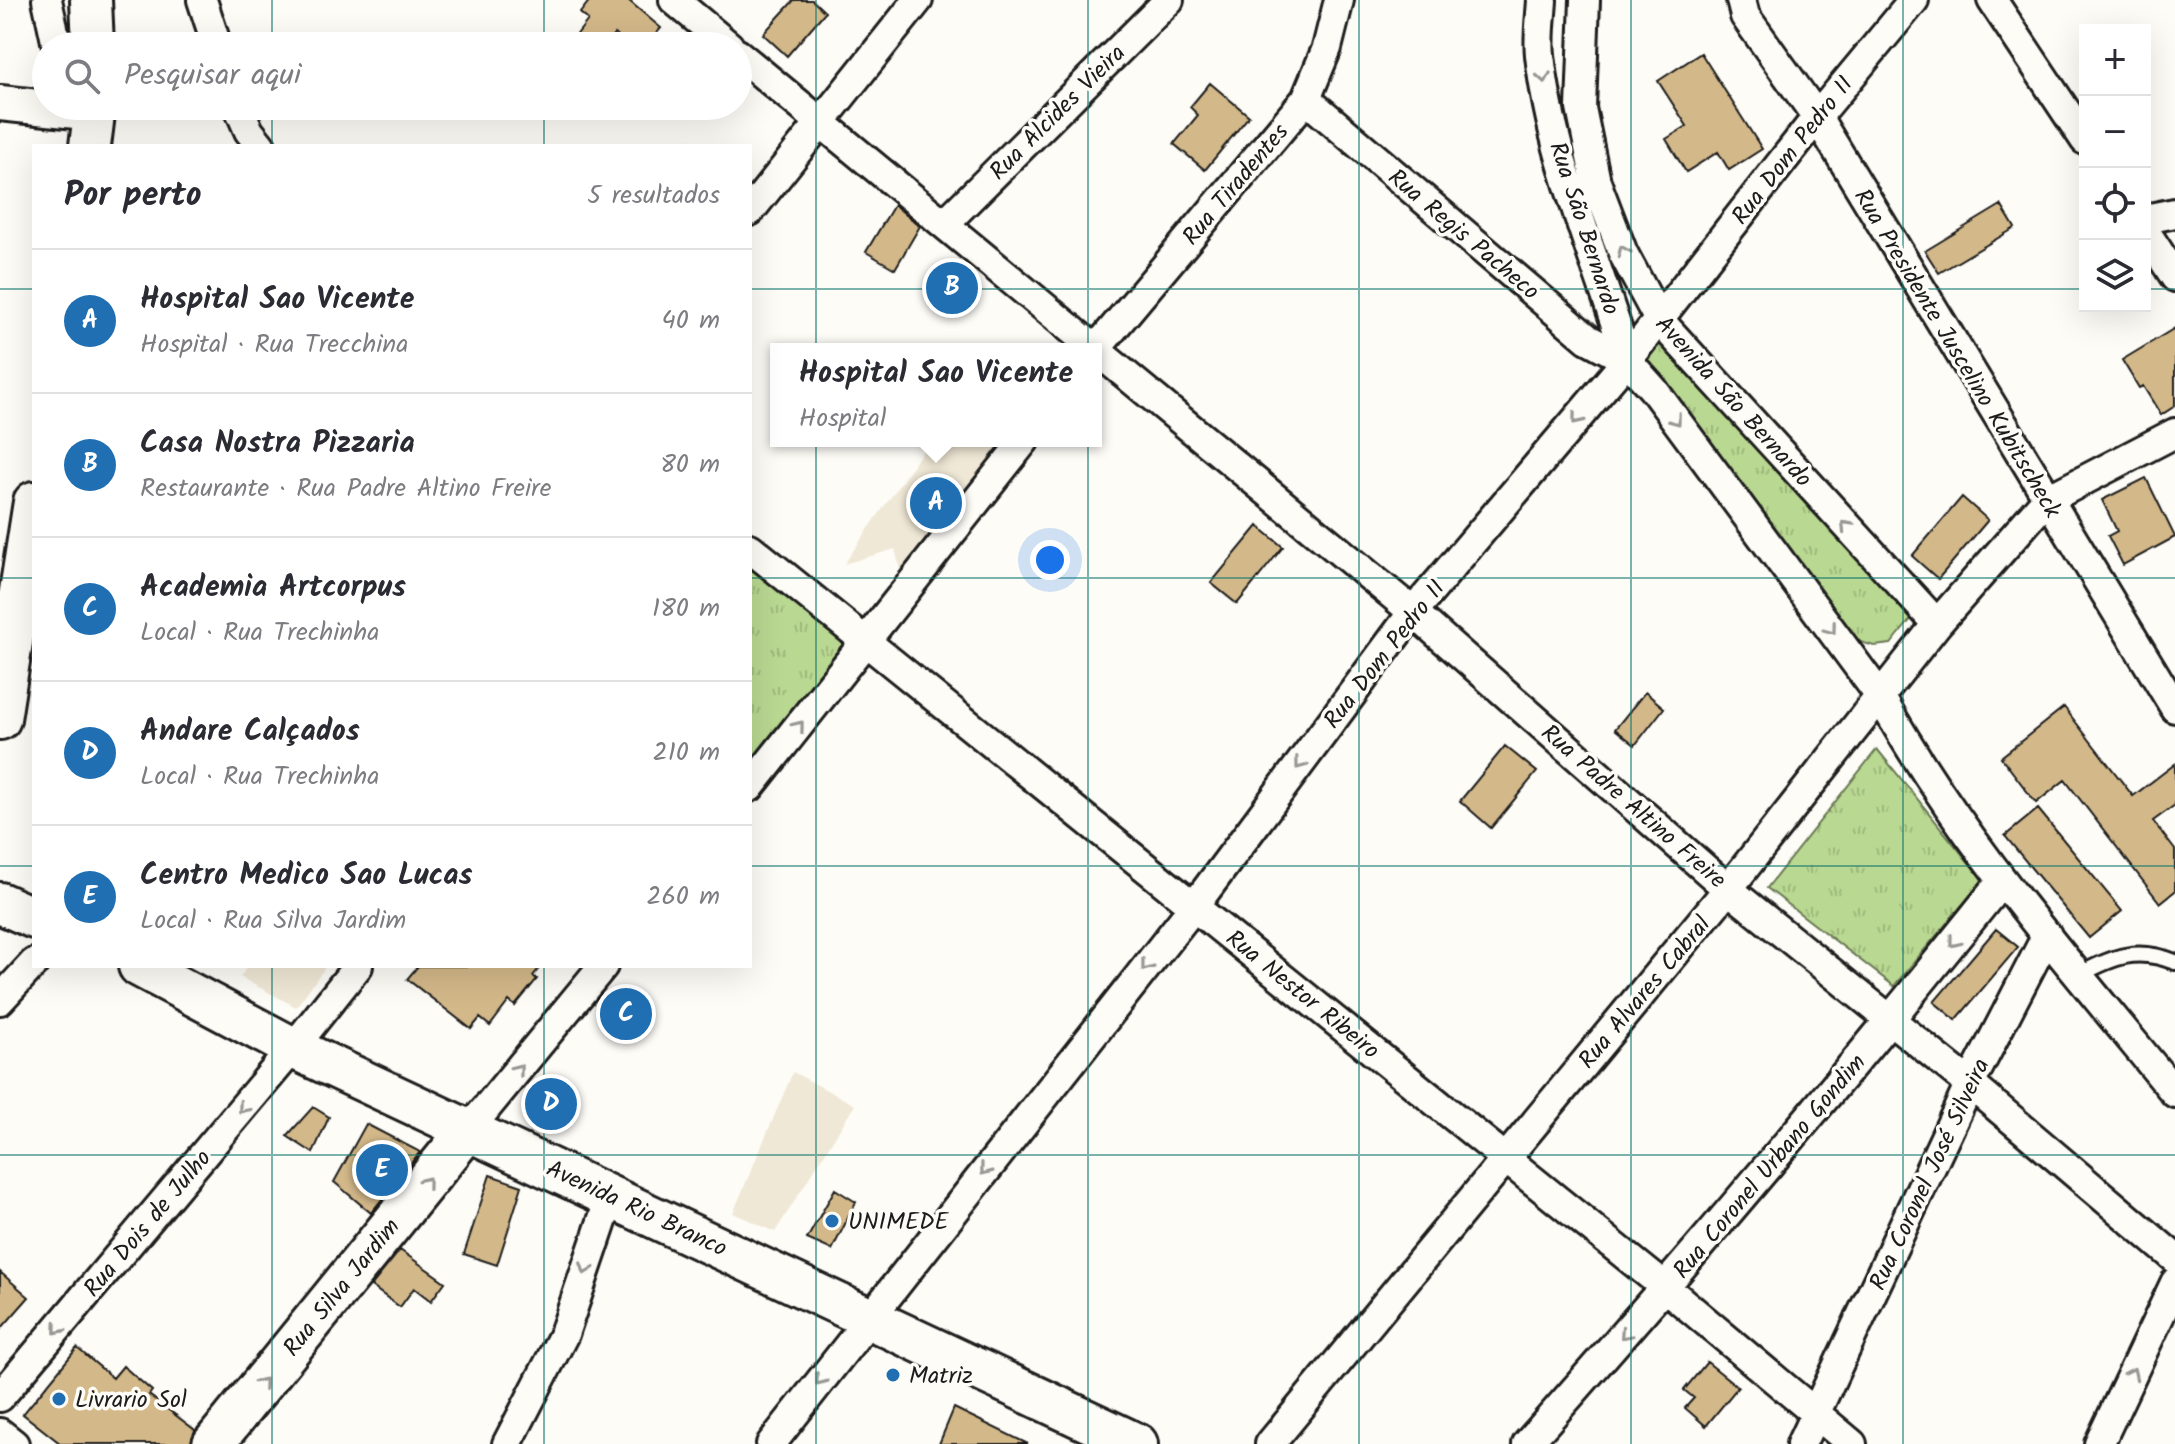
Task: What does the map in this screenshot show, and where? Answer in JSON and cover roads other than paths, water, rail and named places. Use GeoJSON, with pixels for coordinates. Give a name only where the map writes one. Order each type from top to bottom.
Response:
{"type":"FeatureCollection","features":[{"type":"Feature","properties":{"kind":"main road"},"geometry":{"type":"LineString","coordinates":[[91,0],[92,32]]}},
{"type":"Feature","properties":{"kind":"main road"},"geometry":{"type":"LineString","coordinates":[[0,719],[32,515]]}},
{"type":"Feature","properties":{"kind":"main road"},"geometry":{"type":"LineString","coordinates":[[0,903],[32,917]]}},
{"type":"Feature","properties":{"kind":"main road","name":"Avenida Rio Branco"},"geometry":{"type":"LineString","coordinates":[[144,968],[293,1048],[1137,1444]]}},
{"type":"Feature","properties":{"kind":"main road","name":"Rua Silva Jardim"},"geometry":{"type":"LineString","coordinates":[[213,1444],[469,1129]]}},
{"type":"Feature","properties":{"kind":"street"},"geometry":{"type":"LineString","coordinates":[[47,0],[54,32]]}},
{"type":"Feature","properties":{"kind":"street"},"geometry":{"type":"LineString","coordinates":[[202,0],[212,32]]}},
{"type":"Feature","properties":{"kind":"street"},"geometry":{"type":"LineString","coordinates":[[674,0],[712,32]]}},
{"type":"Feature","properties":{"kind":"street"},"geometry":{"type":"LineString","coordinates":[[752,209],[918,0]]}},
{"type":"Feature","properties":{"kind":"street","name":"Rua Alcides Vieira"},"geometry":{"type":"LineString","coordinates":[[944,224],[1169,0]]}},
{"type":"Feature","properties":{"kind":"street","name":"Rua Tiradentes"},"geometry":{"type":"LineString","coordinates":[[1101,343],[1306,99],[1327,48],[1339,0]]}},
{"type":"Feature","properties":{"kind":"street","name":"Rua São Bernardo"},"geometry":{"type":"LineString","coordinates":[[1542,0],[1539,53],[1557,153],[1599,267],[1627,360]]}},
{"type":"Feature","properties":{"kind":"street","name":"Avenida São Bernardo"},"geometry":{"type":"LineString","coordinates":[[1585,0],[1581,108],[1596,182],[1623,253],[1659,320],[1937,624]]}},
{"type":"Feature","properties":{"kind":"street","name":"Rua Presidente Juscelino Kubitscheck"},"geometry":{"type":"LineString","coordinates":[[1741,0],[1745,16],[1817,117],[2046,500],[2175,708]]}},
{"type":"Feature","properties":{"kind":"street","name":"Rua Dom Pedro II"},"geometry":{"type":"LineString","coordinates":[[771,1444],[1195,905],[1413,612],[1627,360],[1817,117],[1914,0]]}},
{"type":"Feature","properties":{"kind":"street"},"geometry":{"type":"LineString","coordinates":[[1992,0],[2079,131]]}},
{"type":"Feature","properties":{"kind":"street","name":"Rua Padre Altino Freire"},"geometry":{"type":"LineString","coordinates":[[752,66],[1089,343]]}},
{"type":"Feature","properties":{"kind":"street","name":"Rua Regis Pacheco"},"geometry":{"type":"LineString","coordinates":[[1306,99],[1588,339],[1627,360]]}},
{"type":"Feature","properties":{"kind":"street"},"geometry":{"type":"LineString","coordinates":[[0,103],[32,108]]}},
{"type":"Feature","properties":{"kind":"street"},"geometry":{"type":"LineString","coordinates":[[244,120],[259,144]]}},
{"type":"Feature","properties":{"kind":"street"},"geometry":{"type":"LineString","coordinates":[[2151,218],[2175,213]]}},
{"type":"Feature","properties":{"kind":"street"},"geometry":{"type":"LineString","coordinates":[[2151,240],[2175,277]]}},
{"type":"Feature","properties":{"kind":"street","name":"Rua Padre Altino Freire"},"geometry":{"type":"LineString","coordinates":[[1102,354],[1413,612],[1728,889],[1970,1084],[2175,1258]]}},
{"type":"Feature","properties":{"kind":"street"},"geometry":{"type":"LineString","coordinates":[[1627,360],[1653,389],[1880,696],[1906,742],[2002,881],[2175,1093]]}},
{"type":"Feature","properties":{"kind":"street"},"geometry":{"type":"LineString","coordinates":[[2046,500],[2175,433]]}},
{"type":"Feature","properties":{"kind":"street"},"geometry":{"type":"LineString","coordinates":[[752,785],[1019,447]]}},
{"type":"Feature","properties":{"kind":"street","name":"Rua Alvares Cabral"},"geometry":{"type":"LineString","coordinates":[[1270,1444],[1728,889],[1937,624],[2046,500]]}},
{"type":"Feature","properties":{"kind":"street","name":"Rua Nestor Ribeiro"},"geometry":{"type":"LineString","coordinates":[[752,550],[1195,905],[1666,1288],[1852,1444]]}},
{"type":"Feature","properties":{"kind":"street","name":"Rua Coronel Urbano Gondim"},"geometry":{"type":"LineString","coordinates":[[1527,1444],[1666,1288],[1891,1020],[2002,881]]}},
{"type":"Feature","properties":{"kind":"street","name":"Rua Coronel José Silveira"},"geometry":{"type":"LineString","coordinates":[[1801,1444],[1970,1084],[2047,935]]}},
{"type":"Feature","properties":{"kind":"street"},"geometry":{"type":"LineString","coordinates":[[0,1000],[32,965]]}},
{"type":"Feature","properties":{"kind":"street","name":"Rua Dois de Julho"},"geometry":{"type":"LineString","coordinates":[[0,1397],[356,968]]}},
{"type":"Feature","properties":{"kind":"street"},"geometry":{"type":"LineString","coordinates":[[469,1129],[601,968]]}},
{"type":"Feature","properties":{"kind":"street"},"geometry":{"type":"LineString","coordinates":[[507,1444],[564,1334],[611,1195]]}},
{"type":"Feature","properties":{"kind":"street"},"geometry":{"type":"LineString","coordinates":[[2099,1444],[2175,1283]]}},
{"type":"Feature","properties":{"kind":"street"},"geometry":{"type":"LineString","coordinates":[[0,1433],[14,1444]]}},
{"type":"Feature","properties":{"kind":"lane"},"geometry":{"type":"LineString","coordinates":[[2079,975],[2110,958],[2152,953],[2175,962]]}},
{"type":"Feature","properties":{"kind":"place","name":"Casa Nostra Pizzaria"},"geometry":{"type":"Point","coordinates":[952,288]}},
{"type":"Feature","properties":{"kind":"place","name":"Hospital Sao Vicente"},"geometry":{"type":"Point","coordinates":[936,503]}},
{"type":"Feature","properties":{"kind":"place","name":"Academia Artcorpus"},"geometry":{"type":"Point","coordinates":[626,1014]}},
{"type":"Feature","properties":{"kind":"place","name":"Andare Calçados"},"geometry":{"type":"Point","coordinates":[551,1104]}},
{"type":"Feature","properties":{"kind":"place","name":"Centro Medico Sao Lucas"},"geometry":{"type":"Point","coordinates":[382,1170]}},
{"type":"Feature","properties":{"kind":"place","name":"UNIMEDE"},"geometry":{"type":"Point","coordinates":[832,1221]}},
{"type":"Feature","properties":{"kind":"place","name":"Matriz"},"geometry":{"type":"Point","coordinates":[893,1375]}},
{"type":"Feature","properties":{"kind":"place","name":"Livrario Sol"},"geometry":{"type":"Point","coordinates":[59,1399]}}]}
